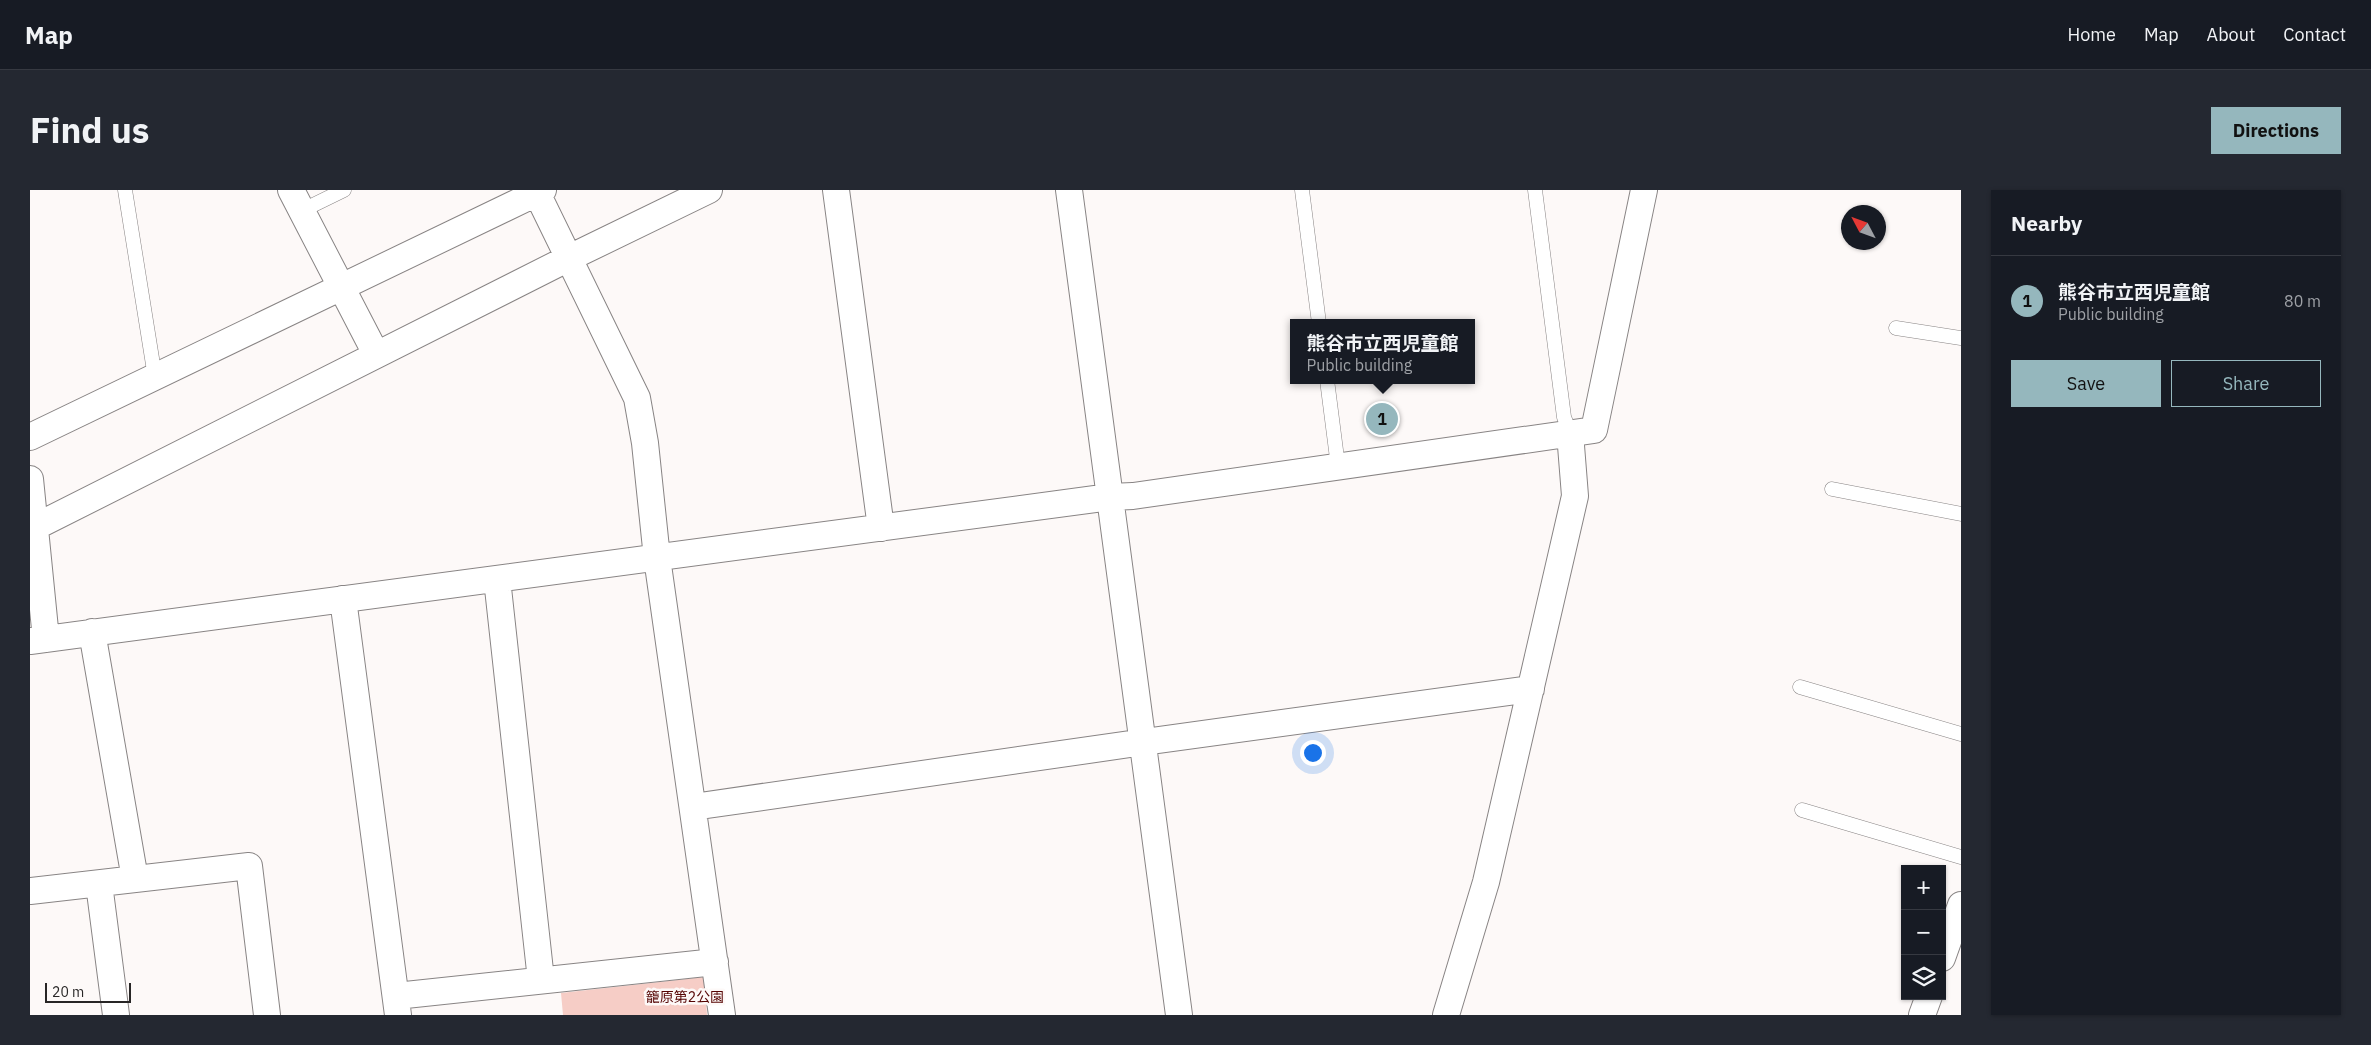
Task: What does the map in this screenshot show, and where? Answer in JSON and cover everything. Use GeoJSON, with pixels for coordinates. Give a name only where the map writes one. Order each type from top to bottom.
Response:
{"type":"FeatureCollection","features":[{"type":"Feature","properties":{"kind":"street"},"geometry":{"type":"LineString","coordinates":[[35,526],[568,258],[709,190]]}},
{"type":"Feature","properties":{"kind":"street"},"geometry":{"type":"LineString","coordinates":[[836,190],[881,528]]}},
{"type":"Feature","properties":{"kind":"street"},"geometry":{"type":"LineString","coordinates":[[1069,190],[1179,1015]]}},
{"type":"Feature","properties":{"kind":"street"},"geometry":{"type":"LineString","coordinates":[[30,479],[35,526],[38,640],[1110,497],[1133,496],[1594,430],[1644,190]]}},
{"type":"Feature","properties":{"kind":"street"},"geometry":{"type":"LineString","coordinates":[[30,437],[540,191],[568,258],[637,398],[645,443],[657,558],[722,1015]]}},
{"type":"Feature","properties":{"kind":"street"},"geometry":{"type":"LineString","coordinates":[[296,200],[340,288],[376,354]]}},
{"type":"Feature","properties":{"kind":"street"},"geometry":{"type":"LineString","coordinates":[[1446,1015],[1486,882],[1575,496],[1570,433]]}},
{"type":"Feature","properties":{"kind":"street"},"geometry":{"type":"LineString","coordinates":[[497,578],[541,980]]}},
{"type":"Feature","properties":{"kind":"street"},"geometry":{"type":"LineString","coordinates":[[343,599],[397,1005],[541,980],[715,962]]}},
{"type":"Feature","properties":{"kind":"street"},"geometry":{"type":"LineString","coordinates":[[92,632],[135,879]]}},
{"type":"Feature","properties":{"kind":"street"},"geometry":{"type":"LineString","coordinates":[[693,807],[1530,689]]}},
{"type":"Feature","properties":{"kind":"street"},"geometry":{"type":"LineString","coordinates":[[30,891],[249,866],[267,1015]]}},
{"type":"Feature","properties":{"kind":"street"},"geometry":{"type":"LineString","coordinates":[[99,884],[116,1015]]}},
{"type":"Feature","properties":{"kind":"street"},"geometry":{"type":"LineString","coordinates":[[1943,955],[1961,904]]}},
{"type":"Feature","properties":{"kind":"street"},"geometry":{"type":"LineString","coordinates":[[1922,1015],[1928,1000]]}},
{"type":"Feature","properties":{"kind":"lane"},"geometry":{"type":"LineString","coordinates":[[125,190],[154,376]]}},
{"type":"Feature","properties":{"kind":"lane"},"geometry":{"type":"LineString","coordinates":[[296,200],[344,190]]}},
{"type":"Feature","properties":{"kind":"lane"},"geometry":{"type":"LineString","coordinates":[[1302,190],[1318,319]]}},
{"type":"Feature","properties":{"kind":"lane"},"geometry":{"type":"LineString","coordinates":[[1535,190],[1564,417],[1570,433]]}},
{"type":"Feature","properties":{"kind":"lane"},"geometry":{"type":"LineString","coordinates":[[1896,328],[1961,338]]}},
{"type":"Feature","properties":{"kind":"lane"},"geometry":{"type":"LineString","coordinates":[[1328,384],[1338,466]]}},
{"type":"Feature","properties":{"kind":"lane"},"geometry":{"type":"LineString","coordinates":[[1832,489],[1961,514]]}},
{"type":"Feature","properties":{"kind":"lane"},"geometry":{"type":"LineString","coordinates":[[1800,687],[1961,734]]}},
{"type":"Feature","properties":{"kind":"lane"},"geometry":{"type":"LineString","coordinates":[[1802,810],[1961,858]]}},
{"type":"Feature","properties":{"kind":"green space","name":"籠原第2公園"},"geometry":{"type":"Polygon","coordinates":[[[704,977],[707,1015],[563,1015],[561,993],[704,977]]]}},
{"type":"Feature","properties":{"kind":"place","name":"熊谷市立西児童館"},"geometry":{"type":"Point","coordinates":[1382,419]}}]}
